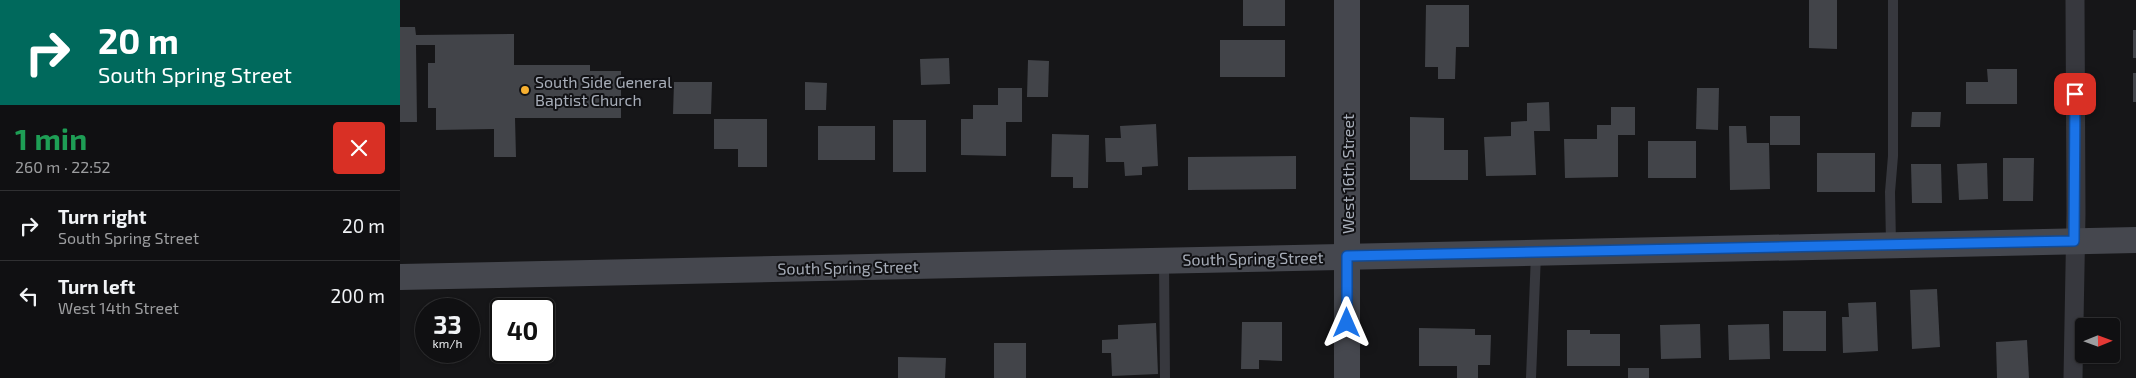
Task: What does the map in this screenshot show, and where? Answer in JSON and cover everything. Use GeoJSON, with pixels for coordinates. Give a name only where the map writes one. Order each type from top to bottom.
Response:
{"type":"FeatureCollection","features":[{"type":"Feature","properties":{"kind":"street","name":"West 16th Street"},"geometry":{"type":"LineString","coordinates":[[1346,378],[1348,0]]}},
{"type":"Feature","properties":{"kind":"street"},"geometry":{"type":"LineString","coordinates":[[2073,378],[2075,0]]}},
{"type":"Feature","properties":{"kind":"street","name":"South Spring Street"},"geometry":{"type":"LineString","coordinates":[[400,277],[2136,240]]}},
{"type":"Feature","properties":{"kind":"lane"},"geometry":{"type":"LineString","coordinates":[[1890,245],[1890,192],[1893,156],[1893,0]]}},
{"type":"Feature","properties":{"kind":"lane"},"geometry":{"type":"LineString","coordinates":[[1531,378],[1536,253]]}},
{"type":"Feature","properties":{"kind":"lane"},"geometry":{"type":"LineString","coordinates":[[1164,260],[1166,378]]}},
{"type":"Feature","properties":{"kind":"building"},"geometry":{"type":"Polygon","coordinates":[[[1243,0],[1285,0],[1285,26],[1243,26],[1243,0]]]}},
{"type":"Feature","properties":{"kind":"building"},"geometry":{"type":"Polygon","coordinates":[[[1809,0],[1837,0],[1837,49],[1809,48],[1809,0]]]}},
{"type":"Feature","properties":{"kind":"building"},"geometry":{"type":"Polygon","coordinates":[[[1426,5],[1469,5],[1469,47],[1456,47],[1455,79],[1438,79],[1438,67],[1425,67],[1426,5]]]}},
{"type":"Feature","properties":{"kind":"building","name":"South Side General Baptist Church"},"geometry":{"type":"Polygon","coordinates":[[[400,27],[415,27],[416,35],[514,34],[514,65],[590,65],[590,71],[621,71],[621,118],[515,118],[516,157],[494,157],[494,129],[436,130],[436,108],[428,108],[428,63],[435,63],[435,45],[416,45],[417,122],[400,122],[400,27]]]}},
{"type":"Feature","properties":{"kind":"building"},"geometry":{"type":"Polygon","coordinates":[[[2133,30],[2136,30],[2136,58],[2133,58],[2133,30]]]}},
{"type":"Feature","properties":{"kind":"building"},"geometry":{"type":"Polygon","coordinates":[[[1220,40],[1285,40],[1285,77],[1220,77],[1220,40]]]}},
{"type":"Feature","properties":{"kind":"building"},"geometry":{"type":"Polygon","coordinates":[[[949,58],[950,84],[921,85],[920,59],[949,58]]]}},
{"type":"Feature","properties":{"kind":"building"},"geometry":{"type":"Polygon","coordinates":[[[1028,60],[1049,61],[1048,97],[1027,97],[1028,60]]]}},
{"type":"Feature","properties":{"kind":"building"},"geometry":{"type":"Polygon","coordinates":[[[1987,69],[2017,69],[2017,104],[1966,104],[1966,82],[1988,82],[1987,69]]]}},
{"type":"Feature","properties":{"kind":"building"},"geometry":{"type":"Polygon","coordinates":[[[2133,73],[2136,73],[2136,102],[2133,102],[2133,73]]]}},
{"type":"Feature","properties":{"kind":"building"},"geometry":{"type":"Polygon","coordinates":[[[674,82],[712,82],[711,114],[673,114],[674,82]]]}},
{"type":"Feature","properties":{"kind":"building"},"geometry":{"type":"Polygon","coordinates":[[[805,82],[827,83],[826,110],[805,110],[805,82]]]}},
{"type":"Feature","properties":{"kind":"building"},"geometry":{"type":"Polygon","coordinates":[[[998,88],[1022,88],[1022,122],[1006,122],[1006,156],[961,155],[961,119],[973,119],[973,105],[998,105],[998,88]]]}},
{"type":"Feature","properties":{"kind":"building"},"geometry":{"type":"Polygon","coordinates":[[[1697,88],[1719,88],[1718,130],[1696,129],[1697,88]]]}},
{"type":"Feature","properties":{"kind":"building"},"geometry":{"type":"Polygon","coordinates":[[[1549,102],[1550,131],[1534,131],[1536,175],[1486,176],[1484,137],[1511,136],[1511,122],[1527,121],[1527,103],[1549,102]]]}},
{"type":"Feature","properties":{"kind":"building"},"geometry":{"type":"Polygon","coordinates":[[[1611,107],[1635,107],[1635,135],[1618,135],[1618,177],[1565,178],[1564,139],[1597,139],[1597,125],[1611,125],[1611,107]]]}},
{"type":"Feature","properties":{"kind":"building"},"geometry":{"type":"Polygon","coordinates":[[[1912,112],[1941,112],[1940,127],[1911,127],[1912,112]]]}},
{"type":"Feature","properties":{"kind":"building"},"geometry":{"type":"Polygon","coordinates":[[[1770,116],[1800,116],[1800,145],[1770,145],[1770,116]]]}},
{"type":"Feature","properties":{"kind":"building"},"geometry":{"type":"Polygon","coordinates":[[[1410,117],[1444,118],[1444,150],[1468,150],[1468,180],[1410,180],[1410,117]]]}},
{"type":"Feature","properties":{"kind":"building"},"geometry":{"type":"Polygon","coordinates":[[[714,119],[767,119],[767,167],[738,167],[738,149],[714,149],[714,119]]]}},
{"type":"Feature","properties":{"kind":"building"},"geometry":{"type":"Polygon","coordinates":[[[893,120],[926,120],[926,172],[893,172],[893,120]]]}},
{"type":"Feature","properties":{"kind":"building"},"geometry":{"type":"Polygon","coordinates":[[[1156,124],[1158,166],[1142,167],[1142,175],[1125,176],[1124,162],[1106,162],[1105,138],[1121,138],[1120,126],[1156,124]]]}},
{"type":"Feature","properties":{"kind":"building"},"geometry":{"type":"Polygon","coordinates":[[[818,126],[875,126],[875,160],[818,160],[818,126]]]}},
{"type":"Feature","properties":{"kind":"building"},"geometry":{"type":"Polygon","coordinates":[[[1729,126],[1746,126],[1747,143],[1769,143],[1770,189],[1730,190],[1729,126]]]}},
{"type":"Feature","properties":{"kind":"building"},"geometry":{"type":"Polygon","coordinates":[[[1052,134],[1089,135],[1088,188],[1073,188],[1073,177],[1051,177],[1052,134]]]}},
{"type":"Feature","properties":{"kind":"building"},"geometry":{"type":"Polygon","coordinates":[[[1648,141],[1696,141],[1696,178],[1648,178],[1648,141]]]}},
{"type":"Feature","properties":{"kind":"building"},"geometry":{"type":"Polygon","coordinates":[[[1817,153],[1875,153],[1875,192],[1817,192],[1817,153]]]}},
{"type":"Feature","properties":{"kind":"building"},"geometry":{"type":"Polygon","coordinates":[[[1296,156],[1296,189],[1188,190],[1188,157],[1296,156]]]}},
{"type":"Feature","properties":{"kind":"building"},"geometry":{"type":"Polygon","coordinates":[[[2003,158],[2034,158],[2033,201],[2003,201],[2003,158]]]}},
{"type":"Feature","properties":{"kind":"building"},"geometry":{"type":"Polygon","coordinates":[[[1987,163],[1988,199],[1959,200],[1957,164],[1987,163]]]}},
{"type":"Feature","properties":{"kind":"building"},"geometry":{"type":"Polygon","coordinates":[[[1911,164],[1941,164],[1942,203],[1912,203],[1911,164]]]}},
{"type":"Feature","properties":{"kind":"building"},"geometry":{"type":"Polygon","coordinates":[[[1937,289],[1940,347],[1912,349],[1910,290],[1937,289]]]}},
{"type":"Feature","properties":{"kind":"building"},"geometry":{"type":"Polygon","coordinates":[[[1876,302],[1878,351],[1843,353],[1842,317],[1849,317],[1848,303],[1876,302]]]}},
{"type":"Feature","properties":{"kind":"building"},"geometry":{"type":"Polygon","coordinates":[[[1783,311],[1826,311],[1826,351],[1783,351],[1783,311]]]}},
{"type":"Feature","properties":{"kind":"building"},"geometry":{"type":"Polygon","coordinates":[[[1242,322],[1282,322],[1282,361],[1259,360],[1259,369],[1241,369],[1242,322]]]}},
{"type":"Feature","properties":{"kind":"building"},"geometry":{"type":"Polygon","coordinates":[[[1156,323],[1158,374],[1112,376],[1111,353],[1102,353],[1102,340],[1118,339],[1118,325],[1156,323]]]}},
{"type":"Feature","properties":{"kind":"building"},"geometry":{"type":"Polygon","coordinates":[[[1700,324],[1701,358],[1661,359],[1660,325],[1700,324]]]}},
{"type":"Feature","properties":{"kind":"building"},"geometry":{"type":"Polygon","coordinates":[[[1769,324],[1770,359],[1729,360],[1728,325],[1769,324]]]}},
{"type":"Feature","properties":{"kind":"building"},"geometry":{"type":"Polygon","coordinates":[[[1419,328],[1475,329],[1475,335],[1491,335],[1490,365],[1478,365],[1478,378],[1457,378],[1457,366],[1419,366],[1419,328]]]}},
{"type":"Feature","properties":{"kind":"building"},"geometry":{"type":"Polygon","coordinates":[[[1567,330],[1590,330],[1590,334],[1620,334],[1620,366],[1567,366],[1567,330]]]}},
{"type":"Feature","properties":{"kind":"building"},"geometry":{"type":"Polygon","coordinates":[[[2027,340],[2029,378],[1997,378],[1996,342],[2027,340]]]}},
{"type":"Feature","properties":{"kind":"building"},"geometry":{"type":"Polygon","coordinates":[[[994,343],[1026,343],[1026,378],[994,378],[994,343]]]}},
{"type":"Feature","properties":{"kind":"building"},"geometry":{"type":"Polygon","coordinates":[[[898,357],[946,358],[945,378],[898,378],[898,357]]]}},
{"type":"Feature","properties":{"kind":"building"},"geometry":{"type":"Polygon","coordinates":[[[1628,368],[1649,368],[1649,378],[1628,378],[1628,368]]]}},
{"type":"Feature","properties":{"kind":"place","name":"South Side General Baptist Church"},"geometry":{"type":"Point","coordinates":[525,90]}},
{"type":"Feature","properties":{"kind":"route"},"geometry":{"type":"LineString","coordinates":[[1347,323],[1347,256],[2074,241],[2076,213],[2075,94]]}}]}
